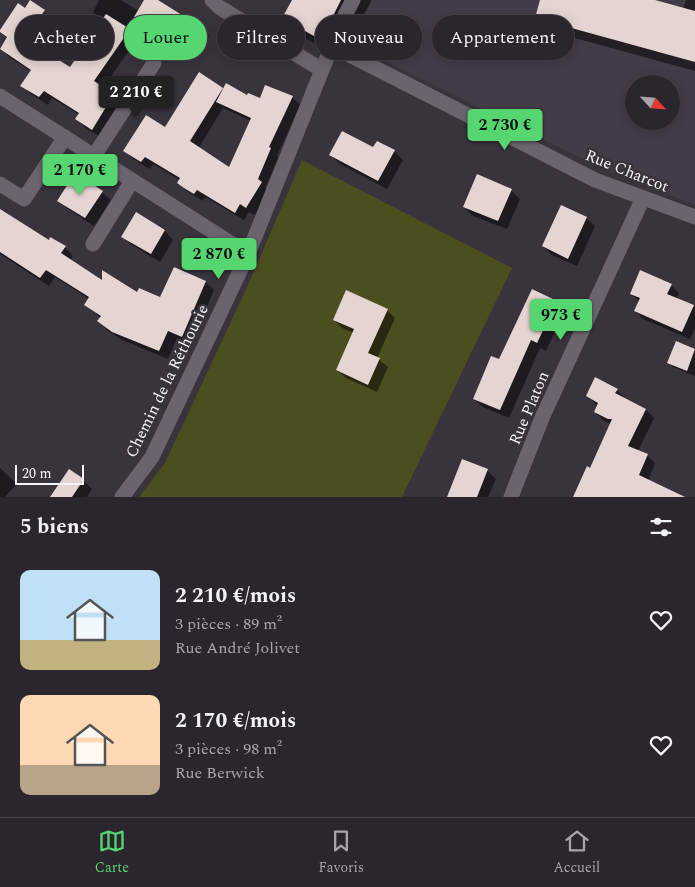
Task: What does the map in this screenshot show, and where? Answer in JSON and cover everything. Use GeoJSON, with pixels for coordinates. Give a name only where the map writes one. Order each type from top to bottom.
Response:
{"type":"FeatureCollection","features":[{"type":"Feature","properties":{"kind":"street"},"geometry":{"type":"LineString","coordinates":[[212,0],[219,7],[322,70]]}},
{"type":"Feature","properties":{"kind":"street","name":"Chemin de la Réthourie"},"geometry":{"type":"LineString","coordinates":[[346,15],[353,0]]}},
{"type":"Feature","properties":{"kind":"street","name":"Chemin de la Réthourie"},"geometry":{"type":"LineString","coordinates":[[122,497],[152,457],[248,254],[326,60]]}},
{"type":"Feature","properties":{"kind":"street","name":"Rue Charcot"},"geometry":{"type":"LineString","coordinates":[[359,60],[595,180],[695,217]]}},
{"type":"Feature","properties":{"kind":"street"},"geometry":{"type":"LineString","coordinates":[[94,156],[154,63]]}},
{"type":"Feature","properties":{"kind":"street"},"geometry":{"type":"LineString","coordinates":[[0,96],[248,254]]}},
{"type":"Feature","properties":{"kind":"street"},"geometry":{"type":"LineString","coordinates":[[0,184],[24,199],[65,138]]}},
{"type":"Feature","properties":{"kind":"street"},"geometry":{"type":"LineString","coordinates":[[93,244],[132,181]]}},
{"type":"Feature","properties":{"kind":"street","name":"Rue Platon"},"geometry":{"type":"LineString","coordinates":[[511,497],[542,418],[644,198]]}},
{"type":"Feature","properties":{"kind":"shaded area"},"geometry":{"type":"Polygon","coordinates":[[[371,0],[695,0],[695,205],[599,167],[383,60],[422,60],[422,15],[362,15],[371,0]]]}},
{"type":"Feature","properties":{"kind":"green space"},"geometry":{"type":"Polygon","coordinates":[[[302,160],[512,268],[402,497],[139,497],[165,463],[247,287],[302,160]]]}},
{"type":"Feature","properties":{"kind":"building"},"geometry":{"type":"Polygon","coordinates":[[[30,0],[45,10],[42,15],[15,15],[15,59],[0,49],[7,37],[0,30],[18,3],[25,8],[30,0]]]}},
{"type":"Feature","properties":{"kind":"building"},"geometry":{"type":"Polygon","coordinates":[[[144,0],[158,0],[182,15],[135,15],[144,0]]]}},
{"type":"Feature","properties":{"kind":"building"},"geometry":{"type":"Polygon","coordinates":[[[292,0],[341,0],[334,15],[315,15],[315,37],[305,31],[305,15],[284,15],[292,0]]]}},
{"type":"Feature","properties":{"kind":"building"},"geometry":{"type":"Polygon","coordinates":[[[540,0],[655,0],[695,11],[695,62],[574,29],[574,15],[536,15],[540,0]]]}},
{"type":"Feature","properties":{"kind":"building"},"geometry":{"type":"Polygon","coordinates":[[[114,19],[124,25],[124,38],[114,52],[114,19]]]}},
{"type":"Feature","properties":{"kind":"building"},"geometry":{"type":"Polygon","coordinates":[[[16,60],[59,60],[70,67],[75,60],[109,60],[94,81],[114,94],[92,130],[75,119],[79,113],[44,91],[39,97],[20,86],[31,70],[16,60]]]}},
{"type":"Feature","properties":{"kind":"building"},"geometry":{"type":"Polygon","coordinates":[[[199,72],[223,88],[190,141],[229,167],[251,118],[216,102],[226,83],[247,95],[248,93],[260,98],[265,85],[293,96],[269,147],[271,148],[258,179],[262,182],[246,208],[240,204],[235,213],[197,190],[194,194],[184,188],[177,183],[180,178],[145,157],[141,162],[123,151],[146,115],[165,127],[199,72]]]}},
{"type":"Feature","properties":{"kind":"building"},"geometry":{"type":"Polygon","coordinates":[[[342,131],[373,147],[377,141],[395,150],[378,181],[329,155],[342,131]]]}},
{"type":"Feature","properties":{"kind":"building"},"geometry":{"type":"Polygon","coordinates":[[[75,173],[103,191],[85,218],[57,201],[75,173]]]}},
{"type":"Feature","properties":{"kind":"building"},"geometry":{"type":"Polygon","coordinates":[[[477,174],[512,189],[498,221],[463,207],[477,174]]]}},
{"type":"Feature","properties":{"kind":"building"},"geometry":{"type":"Polygon","coordinates":[[[561,205],[587,217],[568,259],[542,246],[561,205]]]}},
{"type":"Feature","properties":{"kind":"building"},"geometry":{"type":"Polygon","coordinates":[[[0,209],[49,240],[50,237],[66,246],[61,253],[102,280],[102,270],[137,292],[139,288],[160,297],[174,267],[206,281],[182,337],[168,331],[159,351],[112,332],[97,321],[101,316],[84,305],[89,297],[46,270],[40,278],[0,252],[0,209]]]}},
{"type":"Feature","properties":{"kind":"building"},"geometry":{"type":"Polygon","coordinates":[[[136,212],[165,230],[151,254],[121,237],[136,212]]]}},
{"type":"Feature","properties":{"kind":"building"},"geometry":{"type":"Polygon","coordinates":[[[640,270],[672,284],[667,294],[694,305],[682,332],[634,311],[640,298],[630,294],[640,270]]]}},
{"type":"Feature","properties":{"kind":"building"},"geometry":{"type":"Polygon","coordinates":[[[532,289],[557,301],[537,343],[531,340],[500,410],[473,399],[491,356],[499,359],[532,289]]]}},
{"type":"Feature","properties":{"kind":"building"},"geometry":{"type":"Polygon","coordinates":[[[346,290],[388,309],[368,353],[380,358],[368,385],[336,370],[354,329],[333,320],[346,290]]]}},
{"type":"Feature","properties":{"kind":"building"},"geometry":{"type":"Polygon","coordinates":[[[676,341],[695,349],[687,371],[667,363],[676,341]]]}},
{"type":"Feature","properties":{"kind":"building"},"geometry":{"type":"Polygon","coordinates":[[[595,377],[618,389],[615,393],[646,409],[628,446],[648,454],[639,475],[685,497],[573,497],[587,466],[590,468],[612,419],[594,412],[598,403],[586,396],[595,377]]]}},
{"type":"Feature","properties":{"kind":"building"},"geometry":{"type":"Polygon","coordinates":[[[462,459],[488,469],[477,497],[447,497],[462,459]]]}},
{"type":"Feature","properties":{"kind":"building"},"geometry":{"type":"Polygon","coordinates":[[[69,469],[84,479],[72,497],[50,497],[69,469]]]}}]}
